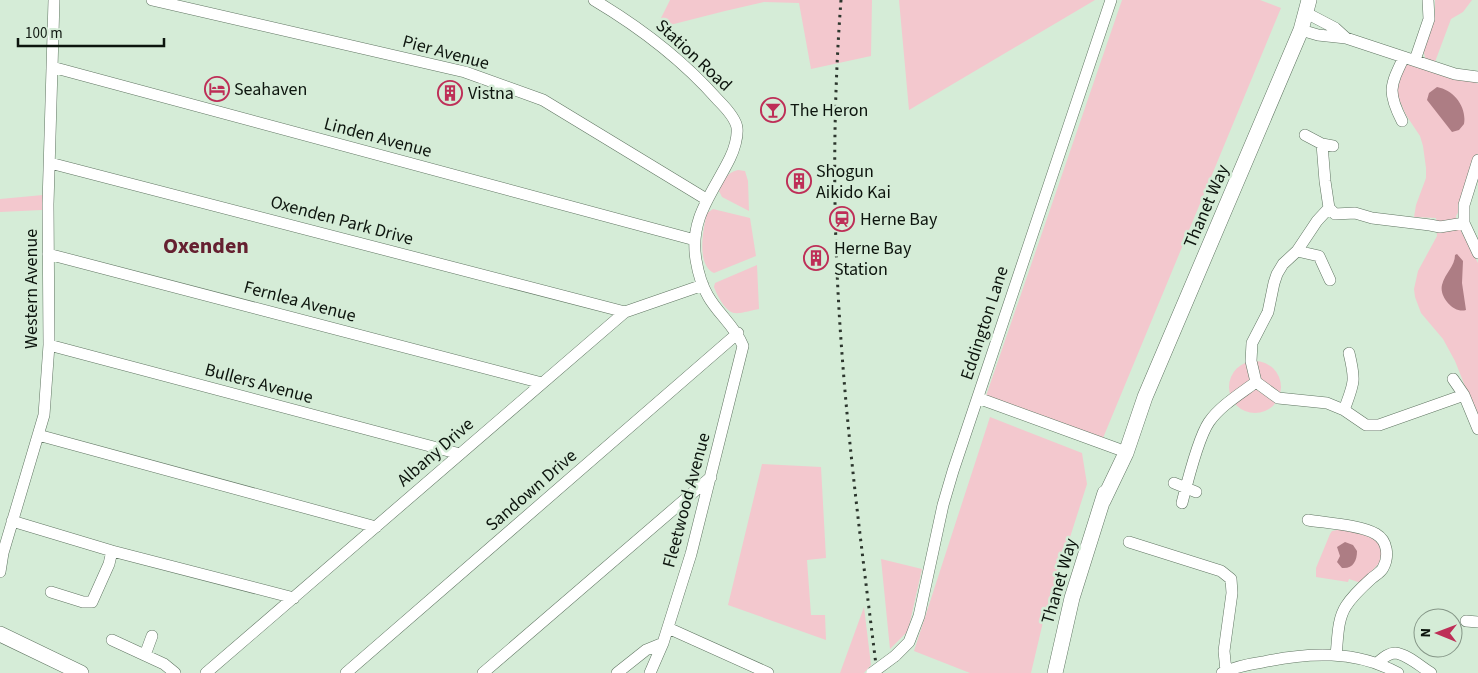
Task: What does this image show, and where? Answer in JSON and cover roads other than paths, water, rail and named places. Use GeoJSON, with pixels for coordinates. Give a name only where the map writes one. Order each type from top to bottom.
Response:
{"type":"FeatureCollection","features":[{"type":"Feature","properties":{"kind":"main road","name":"Thanet Way"},"geometry":{"type":"LineString","coordinates":[[1103,500],[1126,453],[1145,397],[1309,10],[1319,0]]}},
{"type":"Feature","properties":{"kind":"main road","name":"Thanet Way"},"geometry":{"type":"LineString","coordinates":[[1054,673],[1072,598],[1118,449],[1145,397]]}},
{"type":"Feature","properties":{"kind":"main road"},"geometry":{"type":"LineString","coordinates":[[0,634],[80,673]]}},
{"type":"Feature","properties":{"kind":"street","name":"Western Avenue"},"geometry":{"type":"LineString","coordinates":[[0,572],[1,552],[44,415],[49,345],[48,254],[54,0]]}},
{"type":"Feature","properties":{"kind":"street","name":"Pier Avenue"},"geometry":{"type":"LineString","coordinates":[[152,0],[465,72],[543,100],[706,199]]}},
{"type":"Feature","properties":{"kind":"street","name":"Station Road"},"geometry":{"type":"LineString","coordinates":[[594,0],[631,22],[669,51],[704,84],[727,110],[737,127],[735,144],[730,158],[706,199]]}},
{"type":"Feature","properties":{"kind":"street","name":"Eddington Lane"},"geometry":{"type":"LineString","coordinates":[[872,673],[895,656],[909,642],[919,616],[943,505],[1111,0]]}},
{"type":"Feature","properties":{"kind":"street"},"geometry":{"type":"LineString","coordinates":[[1402,121],[1394,106],[1391,95],[1393,84],[1410,59],[1429,19],[1428,0]]}},
{"type":"Feature","properties":{"kind":"street"},"geometry":{"type":"LineString","coordinates":[[1309,10],[1336,28],[1346,38]]}},
{"type":"Feature","properties":{"kind":"street"},"geometry":{"type":"LineString","coordinates":[[1301,30],[1318,35],[1346,38],[1455,74],[1478,78]]}},
{"type":"Feature","properties":{"kind":"street","name":"Linden Avenue"},"geometry":{"type":"LineString","coordinates":[[52,68],[695,240]]}},
{"type":"Feature","properties":{"kind":"street"},"geometry":{"type":"LineString","coordinates":[[1305,135],[1328,145],[1325,181],[1329,208],[1335,214],[1355,213],[1372,218],[1440,227],[1464,223]]}},
{"type":"Feature","properties":{"kind":"street"},"geometry":{"type":"LineString","coordinates":[[1478,160],[1475,179],[1464,205],[1464,223],[1478,253]]}},
{"type":"Feature","properties":{"kind":"street","name":"Oxenden Park Drive"},"geometry":{"type":"LineString","coordinates":[[50,162],[625,312]]}},
{"type":"Feature","properties":{"kind":"street"},"geometry":{"type":"LineString","coordinates":[[706,199],[697,221],[695,240],[696,260],[703,285],[714,304],[738,333]]}},
{"type":"Feature","properties":{"kind":"street"},"geometry":{"type":"LineString","coordinates":[[1329,208],[1277,274],[1268,312],[1252,343],[1251,361],[1256,382],[1278,398],[1327,403],[1344,410],[1366,425],[1379,425],[1464,395]]}},
{"type":"Feature","properties":{"kind":"street"},"geometry":{"type":"LineString","coordinates":[[1297,250],[1319,256],[1330,280]]}},
{"type":"Feature","properties":{"kind":"street","name":"Fernlea Avenue"},"geometry":{"type":"LineString","coordinates":[[48,254],[542,383]]}},
{"type":"Feature","properties":{"kind":"street","name":"Albany Drive"},"geometry":{"type":"LineString","coordinates":[[206,673],[625,312],[703,285]]}},
{"type":"Feature","properties":{"kind":"street","name":"Fleetwood Avenue"},"geometry":{"type":"LineString","coordinates":[[650,673],[668,628],[692,554],[743,346],[738,333]]}},
{"type":"Feature","properties":{"kind":"street","name":"Sandown Drive"},"geometry":{"type":"LineString","coordinates":[[346,673],[738,333]]}},
{"type":"Feature","properties":{"kind":"street","name":"Bullers Avenue"},"geometry":{"type":"LineString","coordinates":[[49,345],[460,454]]}},
{"type":"Feature","properties":{"kind":"street"},"geometry":{"type":"LineString","coordinates":[[1344,410],[1354,384],[1350,353]]}},
{"type":"Feature","properties":{"kind":"street"},"geometry":{"type":"LineString","coordinates":[[1453,379],[1464,395],[1478,429]]}},
{"type":"Feature","properties":{"kind":"street"},"geometry":{"type":"LineString","coordinates":[[1182,503],[1191,490],[1202,436],[1208,422],[1256,382]]}},
{"type":"Feature","properties":{"kind":"street"},"geometry":{"type":"LineString","coordinates":[[978,398],[1118,449]]}},
{"type":"Feature","properties":{"kind":"street"},"geometry":{"type":"LineString","coordinates":[[38,436],[376,527]]}},
{"type":"Feature","properties":{"kind":"street"},"geometry":{"type":"LineString","coordinates":[[483,673],[710,477]]}},
{"type":"Feature","properties":{"kind":"street"},"geometry":{"type":"LineString","coordinates":[[1174,483],[1191,490]]}},
{"type":"Feature","properties":{"kind":"street"},"geometry":{"type":"LineString","coordinates":[[1308,520],[1377,534],[1385,544],[1387,556],[1382,569],[1357,592],[1342,614],[1336,655]]}},
{"type":"Feature","properties":{"kind":"street"},"geometry":{"type":"LineString","coordinates":[[12,521],[112,551],[294,598]]}},
{"type":"Feature","properties":{"kind":"street"},"geometry":{"type":"LineString","coordinates":[[1129,542],[1221,571],[1231,579],[1232,593],[1224,651],[1224,672],[1245,665],[1296,656],[1336,655],[1377,663],[1398,673]]}},
{"type":"Feature","properties":{"kind":"street"},"geometry":{"type":"LineString","coordinates":[[51,592],[83,602],[92,602],[109,564],[112,551]]}},
{"type":"Feature","properties":{"kind":"street"},"geometry":{"type":"LineString","coordinates":[[668,628],[768,673]]}},
{"type":"Feature","properties":{"kind":"street"},"geometry":{"type":"LineString","coordinates":[[145,654],[152,636]]}},
{"type":"Feature","properties":{"kind":"street"},"geometry":{"type":"LineString","coordinates":[[112,640],[145,654],[164,664],[175,673]]}},
{"type":"Feature","properties":{"kind":"street"},"geometry":{"type":"LineString","coordinates":[[617,673],[638,655],[662,643]]}},
{"type":"Feature","properties":{"kind":"street"},"geometry":{"type":"LineString","coordinates":[[1377,663],[1394,653],[1431,673]]}},
{"type":"Feature","properties":{"kind":"railway"},"geometry":{"type":"LineString","coordinates":[[841,0],[835,133],[835,221],[839,310],[853,474],[877,673]]}},
{"type":"Feature","properties":{"kind":"place","name":"Seahaven"},"geometry":{"type":"Point","coordinates":[217,89]}},
{"type":"Feature","properties":{"kind":"place","name":"Vistna"},"geometry":{"type":"Point","coordinates":[450,93]}},
{"type":"Feature","properties":{"kind":"place","name":"The Heron"},"geometry":{"type":"Point","coordinates":[773,110]}},
{"type":"Feature","properties":{"kind":"place","name":"Shogun Aikido Kai"},"geometry":{"type":"Point","coordinates":[799,181]}},
{"type":"Feature","properties":{"kind":"place","name":"Herne Bay"},"geometry":{"type":"Point","coordinates":[842,219]}},
{"type":"Feature","properties":{"kind":"place","name":"Herne Bay Station"},"geometry":{"type":"Point","coordinates":[816,258]}},
{"type":"Feature","properties":{"kind":"district","name":"Oxenden"},"geometry":{"type":"Point","coordinates":[206,245]}}]}
